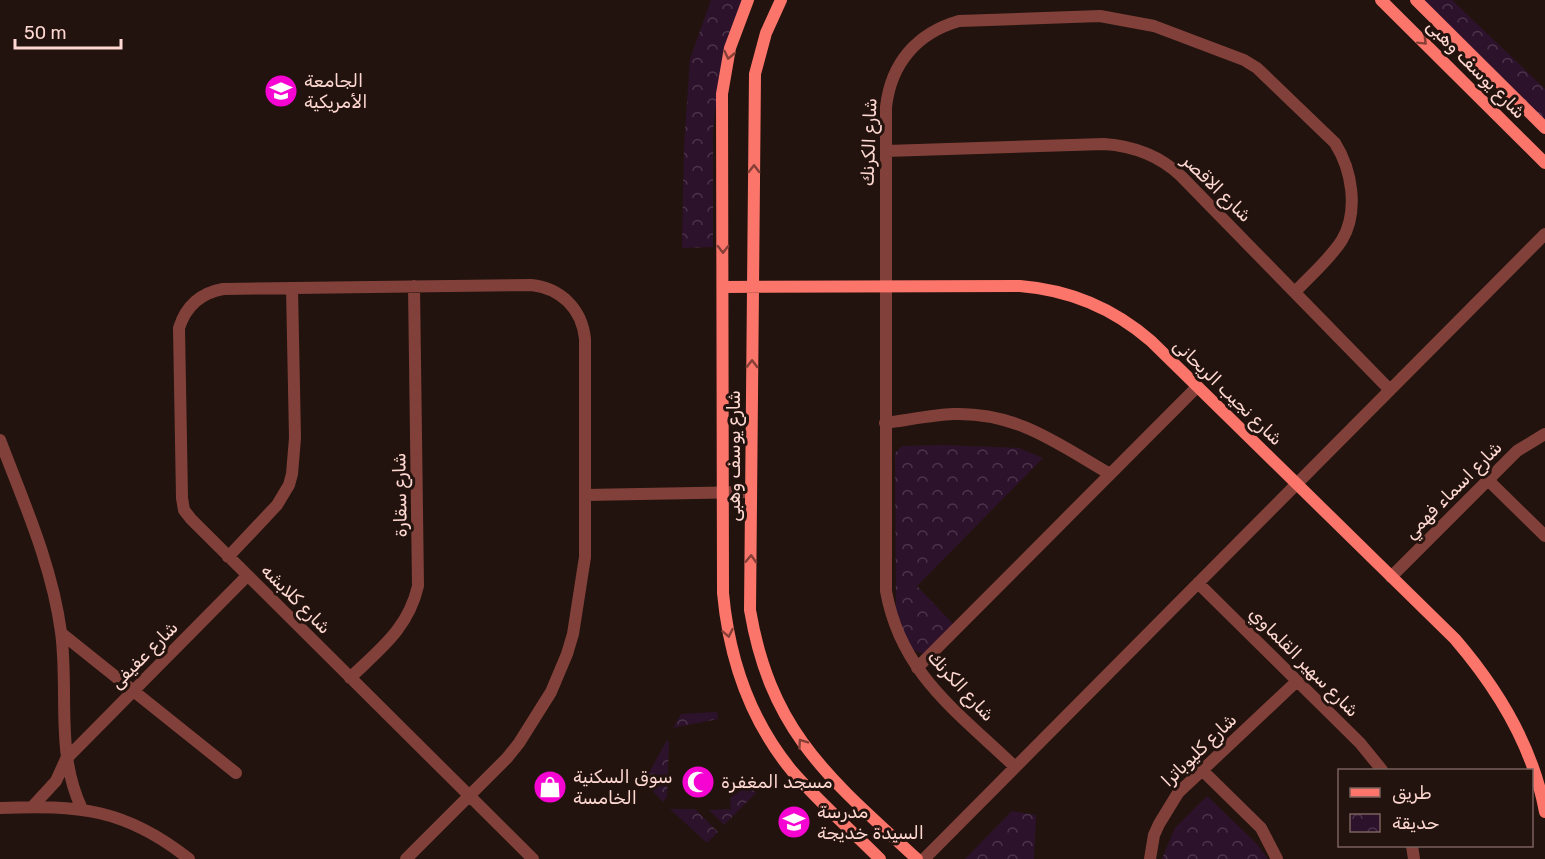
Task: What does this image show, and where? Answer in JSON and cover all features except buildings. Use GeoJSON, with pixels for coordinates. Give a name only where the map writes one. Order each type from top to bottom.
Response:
{"type":"FeatureCollection","features":[{"type":"Feature","properties":{"kind":"street","name":"شارع يوسف وهبى"},"geometry":{"type":"LineString","coordinates":[[748,0],[730,48],[722,93],[725,615],[734,657],[750,702],[766,733],[791,769],[808,788],[880,859]]}},
{"type":"Feature","properties":{"kind":"street","name":"شارع يوسف وهبى"},"geometry":{"type":"LineString","coordinates":[[781,0],[766,33],[755,74],[750,610],[760,656],[777,701],[801,742],[831,779],[917,859]]}},
{"type":"Feature","properties":{"kind":"street","name":"شارع يوسف وهبى"},"geometry":{"type":"LineString","coordinates":[[1381,0],[1545,163]]}},
{"type":"Feature","properties":{"kind":"street","name":"شارع يوسف وهبى"},"geometry":{"type":"LineString","coordinates":[[1416,0],[1545,128]]}},
{"type":"Feature","properties":{"kind":"street","name":"شارع الكرنك"},"geometry":{"type":"LineString","coordinates":[[1016,767],[929,684],[917,668],[900,639],[886,591],[886,107],[887,94],[896,69],[922,38],[946,25],[973,19],[1100,16],[1135,21],[1173,32],[1244,60],[1257,68],[1335,143],[1347,166],[1351,190],[1347,229],[1341,242],[1295,292]]}},
{"type":"Feature","properties":{"kind":"street","name":"شارع الاقصر"},"geometry":{"type":"LineString","coordinates":[[886,151],[1104,144],[1135,148],[1160,159],[1176,171],[1390,390]]}},
{"type":"Feature","properties":{"kind":"street"},"geometry":{"type":"LineString","coordinates":[[924,859],[1545,234]]}},
{"type":"Feature","properties":{"kind":"street","name":"شارع سقارة"},"geometry":{"type":"LineString","coordinates":[[350,678],[395,635],[410,612],[418,586],[414,286]]}},
{"type":"Feature","properties":{"kind":"street"},"geometry":{"type":"LineString","coordinates":[[228,557],[277,505],[292,474],[295,438],[292,288],[540,286],[558,293],[572,305],[581,321],[585,339],[584,573],[573,634],[551,692],[530,727],[507,758],[406,859]]}},
{"type":"Feature","properties":{"kind":"street","name":"شارع نجيب الريحانى"},"geometry":{"type":"LineString","coordinates":[[723,287],[1020,286],[1055,290],[1105,308],[1137,329],[1455,639],[1491,685],[1514,724],[1532,769]]}},
{"type":"Feature","properties":{"kind":"street","name":"شارع كلابشه"},"geometry":{"type":"LineString","coordinates":[[292,288],[223,289],[206,293],[191,304],[182,320],[178,337],[184,510],[228,557],[533,859]]}},
{"type":"Feature","properties":{"kind":"street"},"geometry":{"type":"LineString","coordinates":[[917,668],[1197,387]]}},
{"type":"Feature","properties":{"kind":"street"},"geometry":{"type":"LineString","coordinates":[[885,423],[954,414],[990,416],[1031,428],[1110,474]]}},
{"type":"Feature","properties":{"kind":"street","name":"شارع اسماء فهمي"},"geometry":{"type":"LineString","coordinates":[[1391,577],[1517,451],[1545,434]]}},
{"type":"Feature","properties":{"kind":"street"},"geometry":{"type":"LineString","coordinates":[[0,440],[48,570],[61,633],[66,759],[72,785],[82,809]]}},
{"type":"Feature","properties":{"kind":"street"},"geometry":{"type":"LineString","coordinates":[[1488,480],[1545,536]]}},
{"type":"Feature","properties":{"kind":"street"},"geometry":{"type":"LineString","coordinates":[[585,495],[751,492]]}},
{"type":"Feature","properties":{"kind":"street","name":"شارع عفيفى"},"geometry":{"type":"LineString","coordinates":[[66,759],[247,576]]}},
{"type":"Feature","properties":{"kind":"street","name":"شارع سهير القلماوي"},"geometry":{"type":"LineString","coordinates":[[1198,583],[1360,743],[1380,769]]}},
{"type":"Feature","properties":{"kind":"street"},"geometry":{"type":"LineString","coordinates":[[61,633],[236,773]]}},
{"type":"Feature","properties":{"kind":"street","name":"شارع كليوباترا"},"geometry":{"type":"LineString","coordinates":[[1150,859],[1154,835],[1164,813],[1178,794],[1297,681]]}},
{"type":"Feature","properties":{"kind":"street"},"geometry":{"type":"LineString","coordinates":[[32,807],[49,790],[66,759]]}},
{"type":"Feature","properties":{"kind":"street"},"geometry":{"type":"LineString","coordinates":[[1203,771],[1261,828],[1277,859]]}},
{"type":"Feature","properties":{"kind":"street","name":"شارع نجيب الريحانى"},"geometry":{"type":"LineString","coordinates":[[1533,772],[1545,812]]}},
{"type":"Feature","properties":{"kind":"street"},"geometry":{"type":"LineString","coordinates":[[0,808],[57,806],[111,816],[144,829],[176,848],[189,859]]}},
{"type":"Feature","properties":{"kind":"green space"},"geometry":{"type":"Polygon","coordinates":[[[711,0],[747,0],[723,56],[718,86],[713,130],[713,247],[682,248],[684,145],[690,59],[711,0]]]}},
{"type":"Feature","properties":{"kind":"green space"},"geometry":{"type":"Polygon","coordinates":[[[1415,0],[1452,0],[1545,89],[1545,127],[1415,0]]]}},
{"type":"Feature","properties":{"kind":"green space"},"geometry":{"type":"Polygon","coordinates":[[[902,446],[1019,448],[1043,458],[917,586],[955,626],[924,654],[910,649],[896,612],[895,453],[902,446]]]}},
{"type":"Feature","properties":{"kind":"green space"},"geometry":{"type":"Polygon","coordinates":[[[717,712],[718,719],[673,728],[681,714],[717,712]]]}},
{"type":"Feature","properties":{"kind":"green space"},"geometry":{"type":"Polygon","coordinates":[[[667,740],[669,742],[667,797],[663,802],[644,782],[667,740]]]}},
{"type":"Feature","properties":{"kind":"green space"},"geometry":{"type":"Polygon","coordinates":[[[747,786],[753,787],[756,793],[724,825],[709,810],[731,809],[730,798],[747,786]]]}},
{"type":"Feature","properties":{"kind":"green space"},"geometry":{"type":"Polygon","coordinates":[[[1207,796],[1256,843],[1268,859],[1162,859],[1175,828],[1207,796]]]}},
{"type":"Feature","properties":{"kind":"green space"},"geometry":{"type":"Polygon","coordinates":[[[670,809],[695,809],[718,832],[707,843],[670,809]]]}},
{"type":"Feature","properties":{"kind":"green space"},"geometry":{"type":"Polygon","coordinates":[[[1012,811],[1036,815],[1034,859],[965,859],[1012,811]]]}},
{"type":"Feature","properties":{"kind":"place","name":"الجامعة الأمريكية"},"geometry":{"type":"Point","coordinates":[281,91]}},
{"type":"Feature","properties":{"kind":"place","name":"مسجد المغفرة"},"geometry":{"type":"Point","coordinates":[698,782]}},
{"type":"Feature","properties":{"kind":"place","name":"سوق السكنية الخامسة"},"geometry":{"type":"Point","coordinates":[550,787]}},
{"type":"Feature","properties":{"kind":"place","name":"مدرسة السيدة خديجة"},"geometry":{"type":"Point","coordinates":[794,822]}}]}
